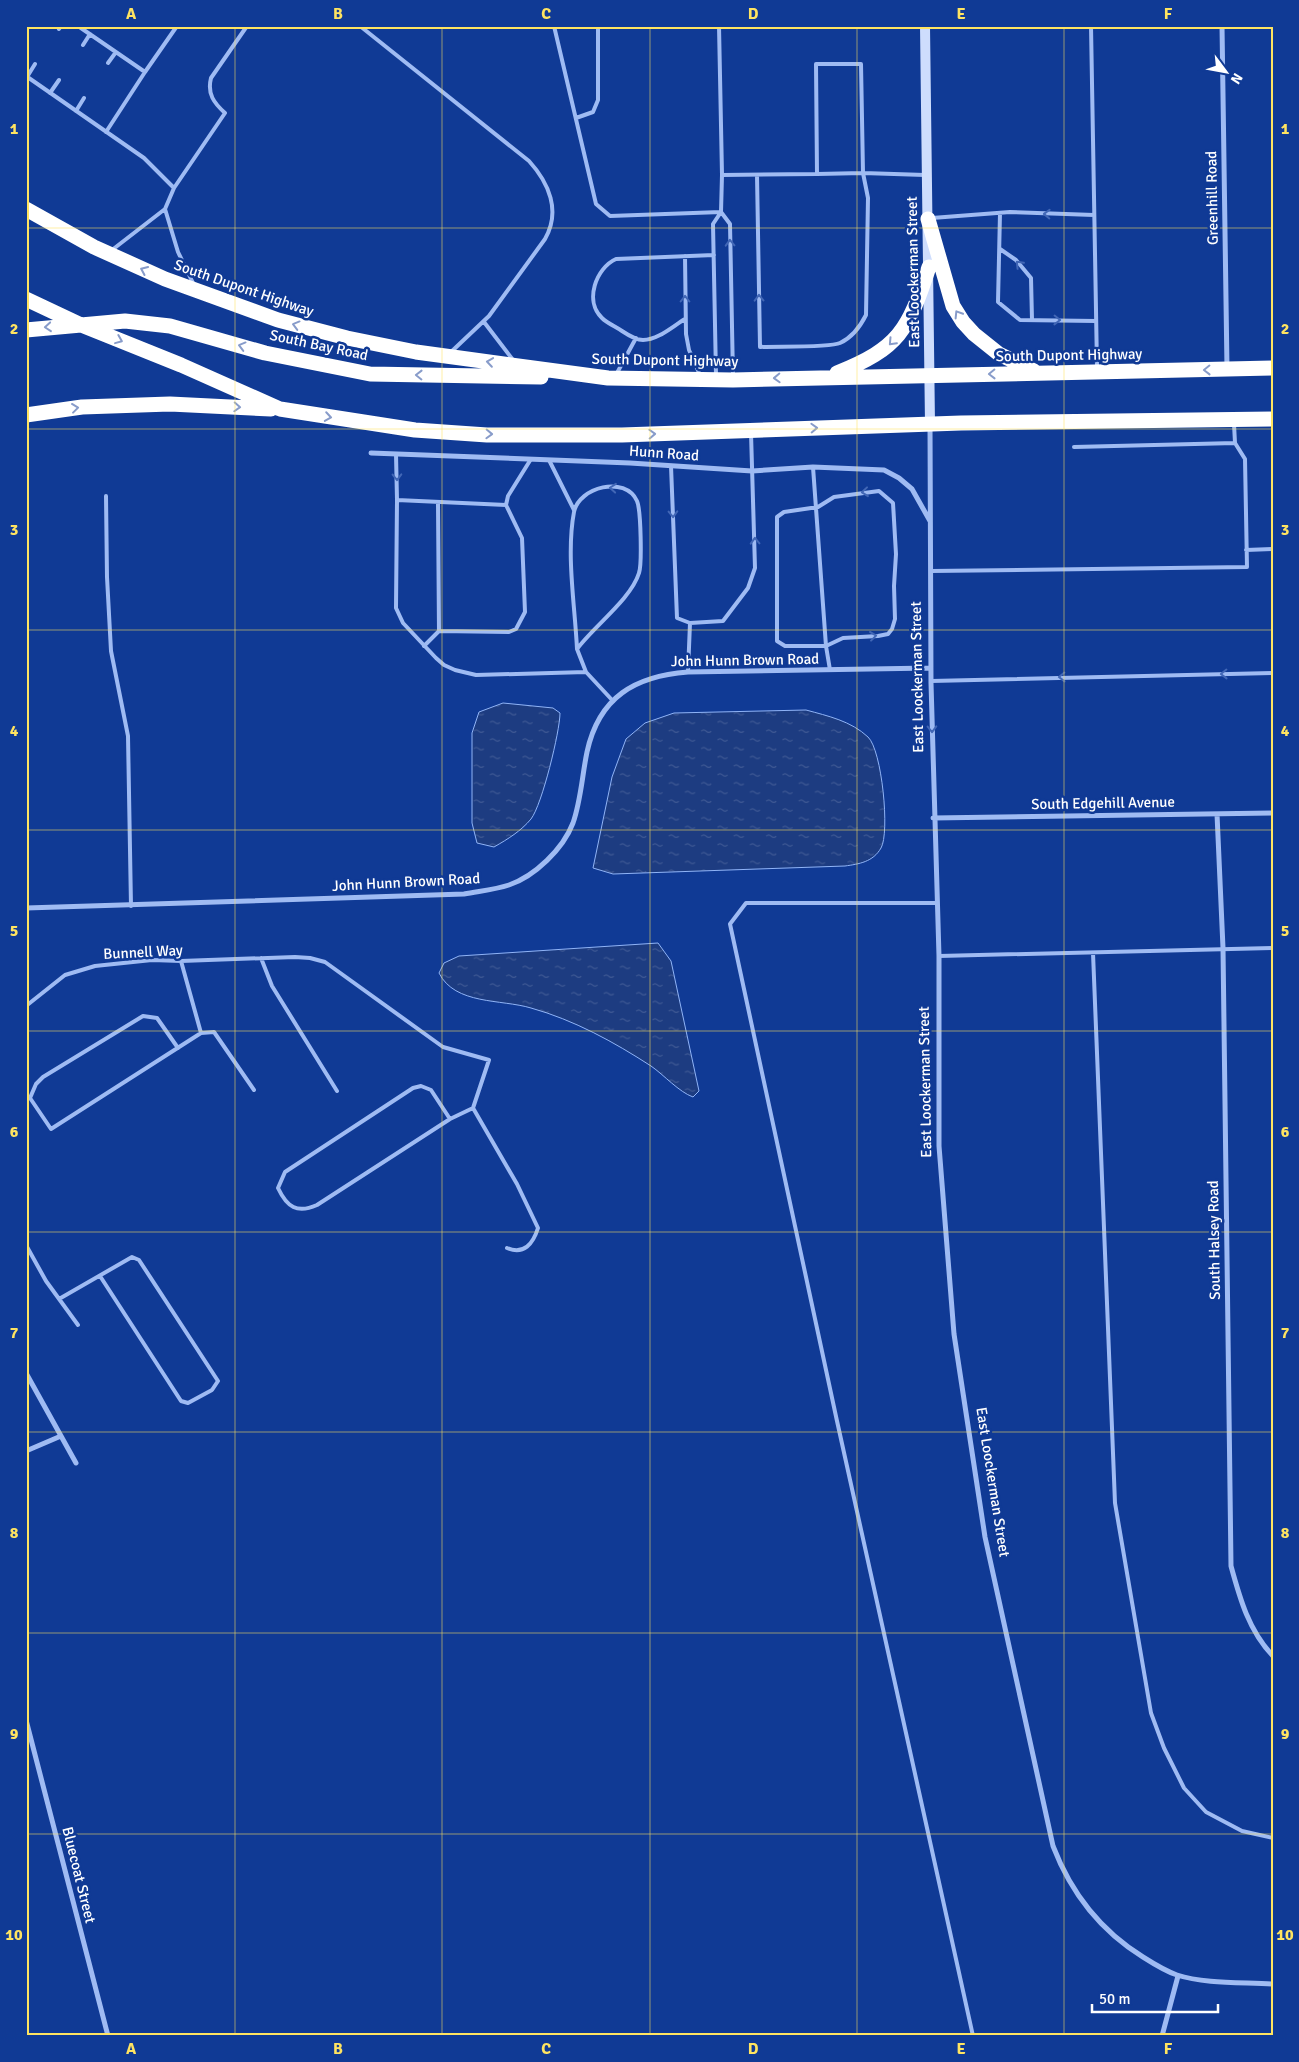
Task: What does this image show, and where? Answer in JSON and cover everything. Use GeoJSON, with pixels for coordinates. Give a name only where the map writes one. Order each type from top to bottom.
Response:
{"type":"FeatureCollection","features":[{"type":"Feature","properties":{"kind":"highway","name":"South Dupont Highway"},"geometry":{"type":"LineString","coordinates":[[26,209],[107,253],[165,280],[295,325],[346,338],[446,356],[611,379],[733,380],[1273,368]]}},
{"type":"Feature","properties":{"kind":"highway"},"geometry":{"type":"LineString","coordinates":[[928,219],[953,306],[963,322],[974,334],[999,354],[1038,373]]}},
{"type":"Feature","properties":{"kind":"highway"},"geometry":{"type":"LineString","coordinates":[[828,377],[874,357],[897,338],[920,296],[928,267]]}},
{"type":"Feature","properties":{"kind":"highway"},"geometry":{"type":"LineString","coordinates":[[26,299],[79,324],[181,365],[280,409]]}},
{"type":"Feature","properties":{"kind":"highway","name":"South Bay Road"},"geometry":{"type":"LineString","coordinates":[[26,330],[125,321],[170,326],[265,352],[370,374],[611,379]]}},
{"type":"Feature","properties":{"kind":"highway"},"geometry":{"type":"LineString","coordinates":[[26,415],[82,407],[170,404],[280,409],[415,430],[487,434],[622,435],[930,424],[1273,419]]}},
{"type":"Feature","properties":{"kind":"street","name":"East Loockerman Street"},"geometry":{"type":"LineString","coordinates":[[925,26],[928,174],[933,818],[939,956],[939,1146],[954,1334],[985,1537],[1053,1846],[1060,1866],[1086,1907],[1101,1926],[1127,1947],[1178,1976],[1273,1984]]}},
{"type":"Feature","properties":{"kind":"street","name":"Greenhill Road"},"geometry":{"type":"LineString","coordinates":[[1222,26],[1227,370]]}},
{"type":"Feature","properties":{"kind":"street","name":"Hunn Road"},"geometry":{"type":"LineString","coordinates":[[371,453],[531,459],[752,471],[813,467],[884,470],[899,478],[912,489],[931,523]]}},
{"type":"Feature","properties":{"kind":"street","name":"John Hunn Brown Road"},"geometry":{"type":"LineString","coordinates":[[26,908],[464,894],[510,884],[546,861],[561,844],[572,824],[592,734],[613,700],[648,678],[688,672],[931,668]]}},
{"type":"Feature","properties":{"kind":"street","name":"South Edgehill Avenue"},"geometry":{"type":"LineString","coordinates":[[933,818],[1273,813]]}},
{"type":"Feature","properties":{"kind":"street","name":"South Halsey Road"},"geometry":{"type":"LineString","coordinates":[[1217,814],[1223,948],[1231,1566],[1243,1610],[1264,1647],[1273,1656]]}},
{"type":"Feature","properties":{"kind":"street"},"geometry":{"type":"LineString","coordinates":[[26,1373],[76,1463]]}},
{"type":"Feature","properties":{"kind":"street"},"geometry":{"type":"LineString","coordinates":[[26,1451],[61,1436]]}},
{"type":"Feature","properties":{"kind":"street","name":"Bluecoat Street"},"geometry":{"type":"LineString","coordinates":[[26,1720],[108,2036]]}},
{"type":"Feature","properties":{"kind":"street"},"geometry":{"type":"LineString","coordinates":[[1162,2036],[1178,1976]]}},
{"type":"Feature","properties":{"kind":"lane"},"geometry":{"type":"LineString","coordinates":[[78,26],[146,72]]}},
{"type":"Feature","properties":{"kind":"lane"},"geometry":{"type":"LineString","coordinates":[[106,132],[177,26]]}},
{"type":"Feature","properties":{"kind":"lane"},"geometry":{"type":"LineString","coordinates":[[107,253],[166,210],[174,188],[226,113],[211,97],[209,88],[211,78],[247,26]]}},
{"type":"Feature","properties":{"kind":"lane"},"geometry":{"type":"LineString","coordinates":[[360,26],[529,161],[543,176],[549,192],[552,210],[551,229],[514,283],[484,322],[446,356]]}},
{"type":"Feature","properties":{"kind":"lane"},"geometry":{"type":"LineString","coordinates":[[554,26],[596,204],[602,211],[610,216],[721,212]]}},
{"type":"Feature","properties":{"kind":"lane"},"geometry":{"type":"LineString","coordinates":[[576,118],[589,115],[597,107],[598,26]]}},
{"type":"Feature","properties":{"kind":"lane"},"geometry":{"type":"LineString","coordinates":[[709,380],[714,224],[721,212],[719,26]]}},
{"type":"Feature","properties":{"kind":"lane"},"geometry":{"type":"LineString","coordinates":[[1091,26],[1097,372]]}},
{"type":"Feature","properties":{"kind":"lane"},"geometry":{"type":"LineString","coordinates":[[82,45],[90,34]]}},
{"type":"Feature","properties":{"kind":"lane"},"geometry":{"type":"LineString","coordinates":[[108,63],[116,52]]}},
{"type":"Feature","properties":{"kind":"lane"},"geometry":{"type":"LineString","coordinates":[[36,64],[27,77],[144,158],[174,188]]}},
{"type":"Feature","properties":{"kind":"lane"},"geometry":{"type":"LineString","coordinates":[[757,175],[760,347],[837,344],[849,338],[859,328],[866,315],[868,198],[864,173],[861,64],[816,64],[817,174]]}},
{"type":"Feature","properties":{"kind":"lane"},"geometry":{"type":"LineString","coordinates":[[50,93],[59,80]]}},
{"type":"Feature","properties":{"kind":"lane"},"geometry":{"type":"LineString","coordinates":[[76,111],[84,98]]}},
{"type":"Feature","properties":{"kind":"lane"},"geometry":{"type":"LineString","coordinates":[[722,175],[928,174]]}},
{"type":"Feature","properties":{"kind":"lane"},"geometry":{"type":"LineString","coordinates":[[166,210],[178,252],[197,291]]}},
{"type":"Feature","properties":{"kind":"lane"},"geometry":{"type":"LineString","coordinates":[[721,212],[730,224],[733,380]]}},
{"type":"Feature","properties":{"kind":"lane"},"geometry":{"type":"LineString","coordinates":[[928,219],[1000,213],[1094,215]]}},
{"type":"Feature","properties":{"kind":"lane"},"geometry":{"type":"LineString","coordinates":[[1000,213],[998,302],[1020,320],[1096,321]]}},
{"type":"Feature","properties":{"kind":"lane"},"geometry":{"type":"LineString","coordinates":[[999,249],[1016,260],[1032,278],[1032,320]]}},
{"type":"Feature","properties":{"kind":"lane"},"geometry":{"type":"LineString","coordinates":[[685,319],[653,338],[641,340],[636,338],[602,318],[596,310],[594,299],[595,285],[601,271],[607,264],[616,259],[714,255]]}},
{"type":"Feature","properties":{"kind":"lane"},"geometry":{"type":"LineString","coordinates":[[685,256],[685,319],[689,350],[709,380]]}},
{"type":"Feature","properties":{"kind":"lane"},"geometry":{"type":"LineString","coordinates":[[484,322],[518,366]]}},
{"type":"Feature","properties":{"kind":"lane"},"geometry":{"type":"LineString","coordinates":[[611,379],[636,338]]}},
{"type":"Feature","properties":{"kind":"lane"},"geometry":{"type":"LineString","coordinates":[[931,571],[1247,567],[1245,459],[1235,443],[1234,419]]}},
{"type":"Feature","properties":{"kind":"lane"},"geometry":{"type":"LineString","coordinates":[[671,466],[677,618],[690,623],[723,621],[748,588],[756,568],[751,430]]}},
{"type":"Feature","properties":{"kind":"lane"},"geometry":{"type":"LineString","coordinates":[[1074,448],[1235,443]]}},
{"type":"Feature","properties":{"kind":"lane"},"geometry":{"type":"LineString","coordinates":[[396,454],[396,608],[403,623],[444,665],[476,675],[586,672]]}},
{"type":"Feature","properties":{"kind":"lane"},"geometry":{"type":"LineString","coordinates":[[439,630],[509,632],[516,629],[523,618],[522,538],[506,505],[508,496],[531,459]]}},
{"type":"Feature","properties":{"kind":"lane"},"geometry":{"type":"LineString","coordinates":[[549,460],[574,510]]}},
{"type":"Feature","properties":{"kind":"lane"},"geometry":{"type":"LineString","coordinates":[[813,467],[818,507],[826,646],[830,670]]}},
{"type":"Feature","properties":{"kind":"lane"},"geometry":{"type":"LineString","coordinates":[[577,649],[591,631],[624,598],[639,573],[641,536],[637,501],[626,490],[616,487],[596,489],[584,495],[574,510],[571,546],[577,649],[586,672],[613,700]]}},
{"type":"Feature","properties":{"kind":"lane"},"geometry":{"type":"LineString","coordinates":[[879,491],[893,503],[896,554],[895,618],[892,629],[888,634],[843,638],[826,646],[785,646],[777,640],[776,517],[784,512],[818,507],[834,497],[879,491]]}},
{"type":"Feature","properties":{"kind":"lane"},"geometry":{"type":"LineString","coordinates":[[106,496],[106,577],[111,651],[128,736],[132,906]]}},
{"type":"Feature","properties":{"kind":"lane"},"geometry":{"type":"LineString","coordinates":[[397,500],[506,505]]}},
{"type":"Feature","properties":{"kind":"lane"},"geometry":{"type":"LineString","coordinates":[[424,646],[439,630],[438,503]]}},
{"type":"Feature","properties":{"kind":"lane"},"geometry":{"type":"LineString","coordinates":[[1246,550],[1273,549]]}},
{"type":"Feature","properties":{"kind":"lane"},"geometry":{"type":"LineString","coordinates":[[688,672],[690,623]]}},
{"type":"Feature","properties":{"kind":"lane"},"geometry":{"type":"LineString","coordinates":[[931,681],[1273,673]]}},
{"type":"Feature","properties":{"kind":"lane"},"geometry":{"type":"LineString","coordinates":[[936,903],[746,903],[730,924],[841,1440],[973,2036]]}},
{"type":"Feature","properties":{"kind":"lane"},"geometry":{"type":"LineString","coordinates":[[939,956],[1273,948]]}},
{"type":"Feature","properties":{"kind":"lane"},"geometry":{"type":"LineString","coordinates":[[1093,953],[1115,1502],[1151,1713],[1164,1748],[1184,1788],[1206,1812],[1242,1832],[1273,1838]]}},
{"type":"Feature","properties":{"kind":"lane"},"geometry":{"type":"LineString","coordinates":[[261,958],[272,986],[337,1090]]}},
{"type":"Feature","properties":{"kind":"lane","name":"Bunnell Way"},"geometry":{"type":"LineString","coordinates":[[26,1006],[65,975],[95,966],[152,960],[310,958],[325,962],[443,1047],[489,1060],[473,1108]]}},
{"type":"Feature","properties":{"kind":"lane"},"geometry":{"type":"LineString","coordinates":[[181,961],[201,1033]]}},
{"type":"Feature","properties":{"kind":"lane"},"geometry":{"type":"LineString","coordinates":[[178,1048],[157,1018],[143,1016],[43,1077],[36,1084],[30,1098],[51,1129],[178,1048],[201,1033],[214,1032],[254,1090]]}},
{"type":"Feature","properties":{"kind":"lane"},"geometry":{"type":"LineString","coordinates":[[450,1119],[431,1090],[420,1086],[413,1088],[285,1172],[278,1188],[283,1199],[294,1208],[305,1210],[317,1205],[450,1119],[473,1108],[526,1201],[538,1228],[535,1240],[528,1248],[515,1252],[507,1248]]}},
{"type":"Feature","properties":{"kind":"lane"},"geometry":{"type":"LineString","coordinates":[[26,1246],[59,1299],[78,1325]]}},
{"type":"Feature","properties":{"kind":"lane"},"geometry":{"type":"LineString","coordinates":[[59,1299],[132,1257],[139,1260],[218,1381],[212,1390],[188,1403],[181,1401],[100,1276]]}},
{"type":"Feature","properties":{"kind":"water"},"geometry":{"type":"Polygon","coordinates":[[[503,703],[553,708],[560,713],[550,767],[535,811],[531,819],[523,827],[494,847],[477,843],[472,823],[472,733],[479,712],[503,703]]]}},
{"type":"Feature","properties":{"kind":"water"},"geometry":{"type":"Polygon","coordinates":[[[806,710],[823,714],[854,727],[868,737],[873,745],[881,774],[885,826],[881,848],[870,859],[845,866],[613,874],[593,868],[612,777],[626,739],[645,723],[674,713],[806,710]]]}},
{"type":"Feature","properties":{"kind":"water"},"geometry":{"type":"Polygon","coordinates":[[[658,943],[671,961],[699,1091],[693,1097],[651,1066],[593,1032],[531,1008],[467,996],[456,991],[446,983],[439,973],[444,963],[459,956],[658,943]]]}}]}
